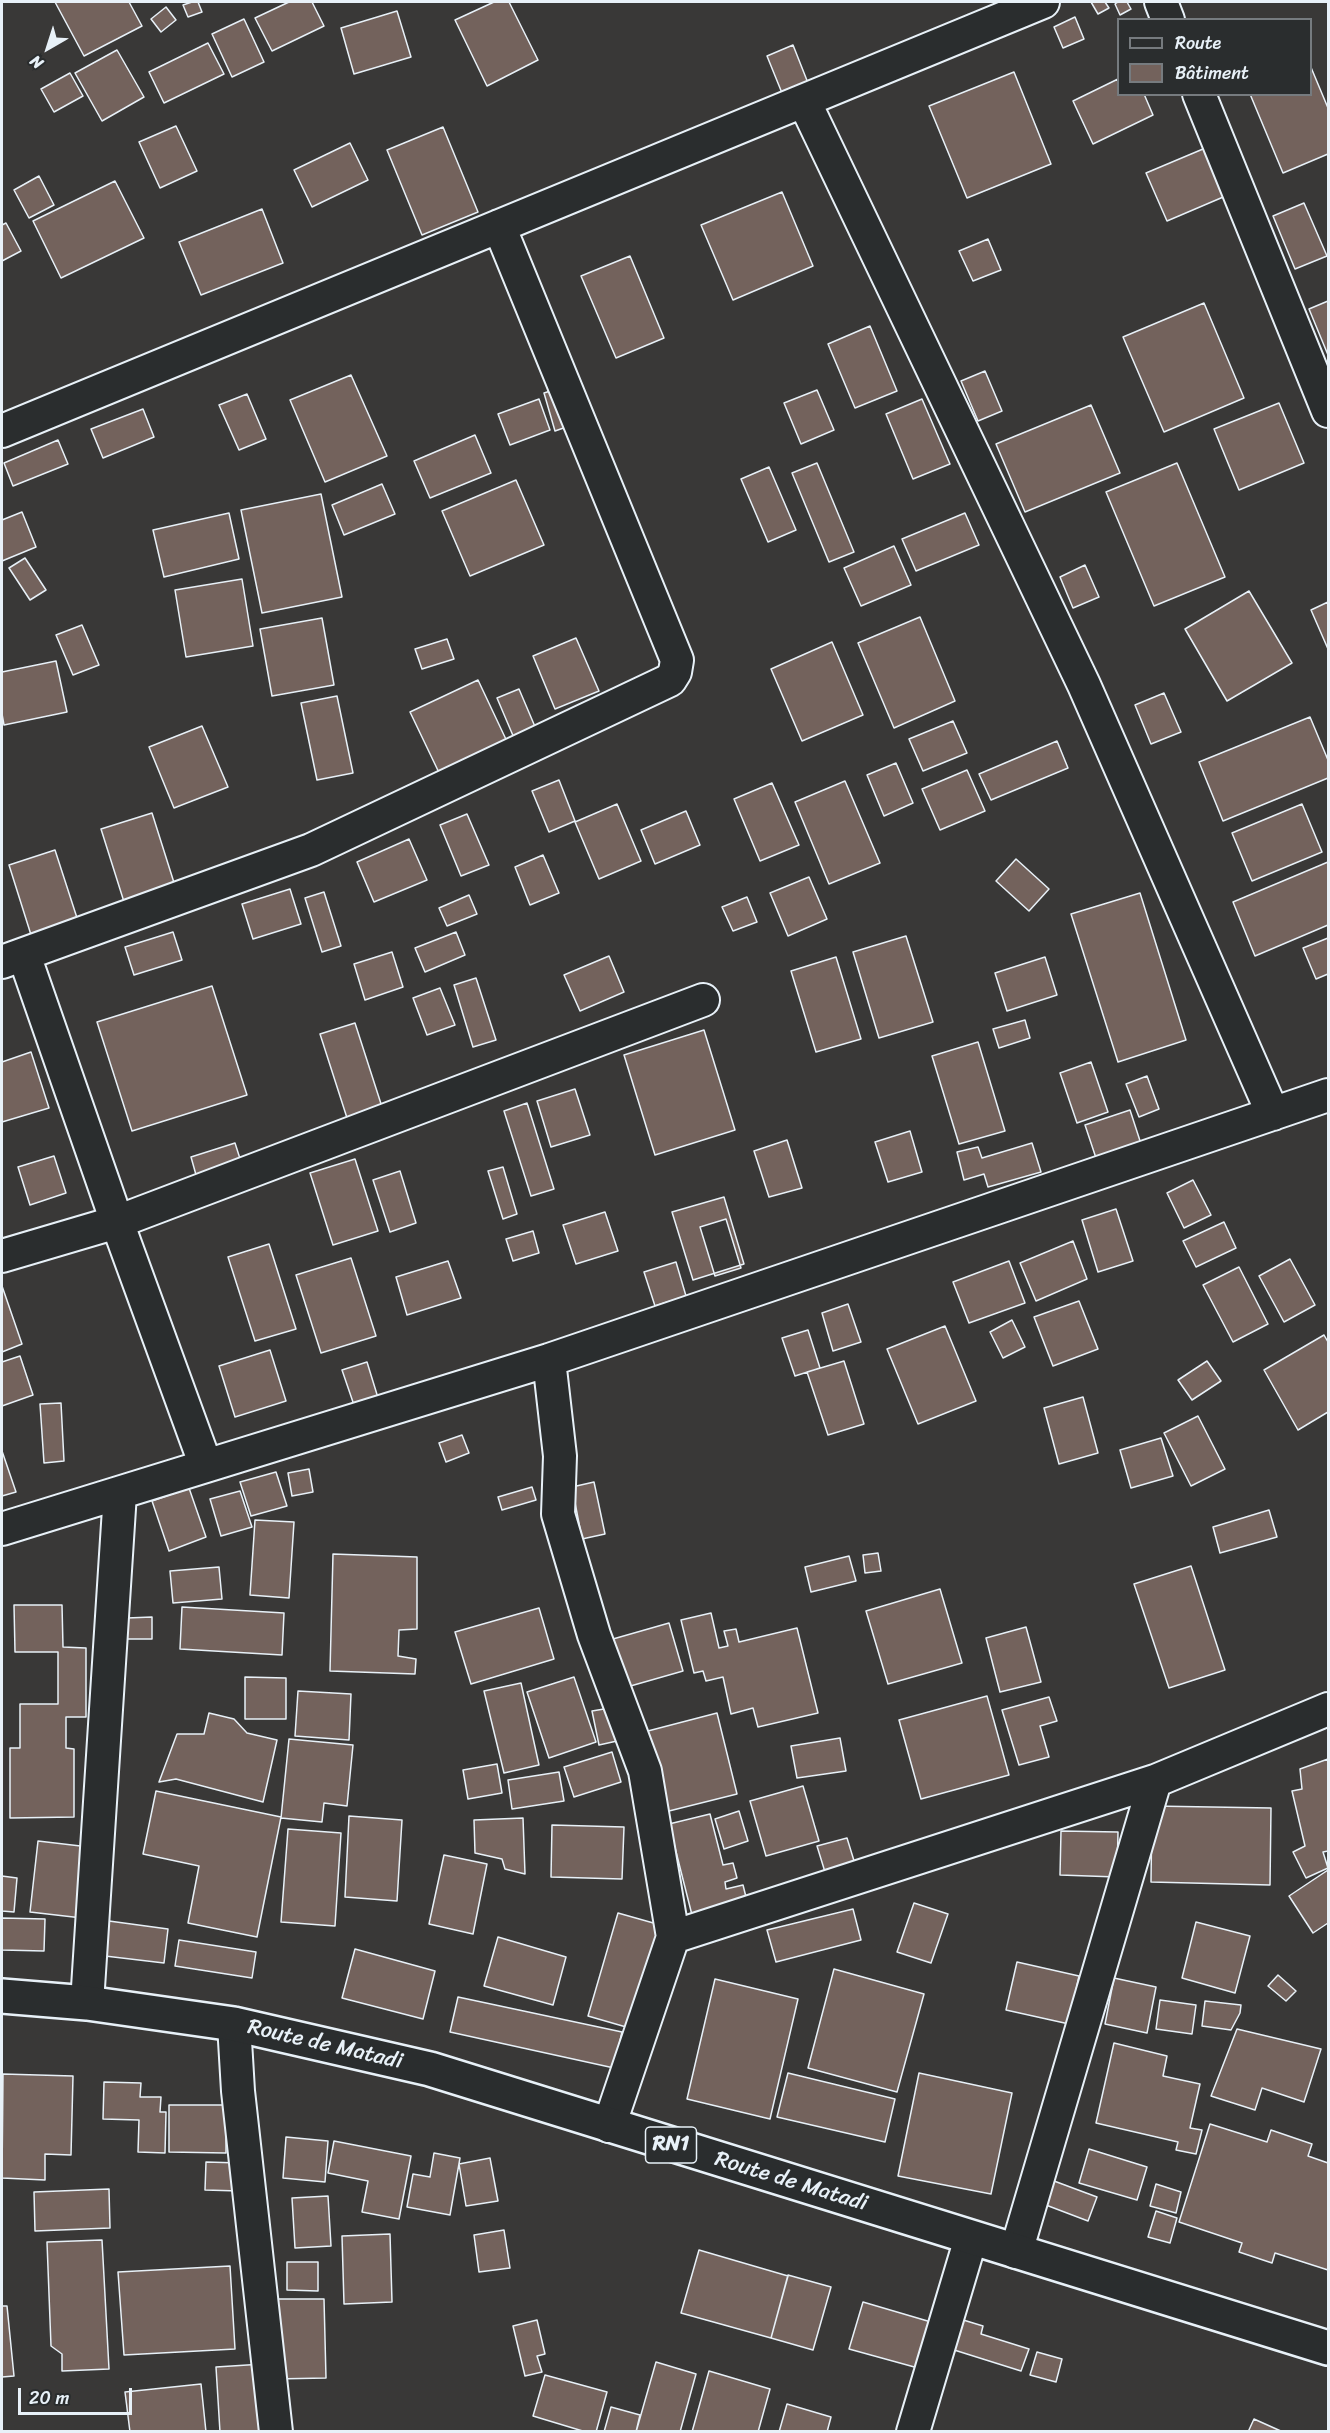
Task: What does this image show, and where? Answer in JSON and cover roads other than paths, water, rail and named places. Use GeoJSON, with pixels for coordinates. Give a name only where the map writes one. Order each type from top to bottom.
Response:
{"type":"FeatureCollection","features":[{"type":"Feature","properties":{"kind":"highway","name":"Route de Matadi"},"geometry":{"type":"LineString","coordinates":[[2,1996],[87,2003],[234,2024],[430,2069],[1329,2348]]}},
{"type":"Feature","properties":{"kind":"street"},"geometry":{"type":"LineString","coordinates":[[2,431],[1043,2]]}},
{"type":"Feature","properties":{"kind":"street"},"geometry":{"type":"LineString","coordinates":[[1161,2],[1167,18]]}},
{"type":"Feature","properties":{"kind":"street"},"geometry":{"type":"LineString","coordinates":[[1200,96],[1329,411]]}},
{"type":"Feature","properties":{"kind":"street"},"geometry":{"type":"LineString","coordinates":[[804,101],[1084,685],[1273,1114]]}},
{"type":"Feature","properties":{"kind":"street"},"geometry":{"type":"LineString","coordinates":[[206,1466],[117,1222],[13,959],[311,850],[670,680],[675,672],[677,660],[499,226]]}},
{"type":"Feature","properties":{"kind":"street"},"geometry":{"type":"LineString","coordinates":[[2,1256],[117,1222],[703,1000]]}},
{"type":"Feature","properties":{"kind":"street"},"geometry":{"type":"LineString","coordinates":[[2,1529],[549,1360],[1329,1095]]}},
{"type":"Feature","properties":{"kind":"street"},"geometry":{"type":"LineString","coordinates":[[549,1360],[560,1456],[558,1514],[594,1635],[645,1771],[673,1937],[609,2126]]}},
{"type":"Feature","properties":{"kind":"street"},"geometry":{"type":"LineString","coordinates":[[87,2003],[120,1493]]}},
{"type":"Feature","properties":{"kind":"street"},"geometry":{"type":"LineString","coordinates":[[673,1937],[1155,1781],[1329,1709]]}},
{"type":"Feature","properties":{"kind":"street"},"geometry":{"type":"LineString","coordinates":[[1016,2252],[1155,1781]]}},
{"type":"Feature","properties":{"kind":"street"},"geometry":{"type":"LineString","coordinates":[[234,2024],[238,2091],[276,2432]]}},
{"type":"Feature","properties":{"kind":"street"},"geometry":{"type":"LineString","coordinates":[[913,2432],[971,2238]]}}]}
